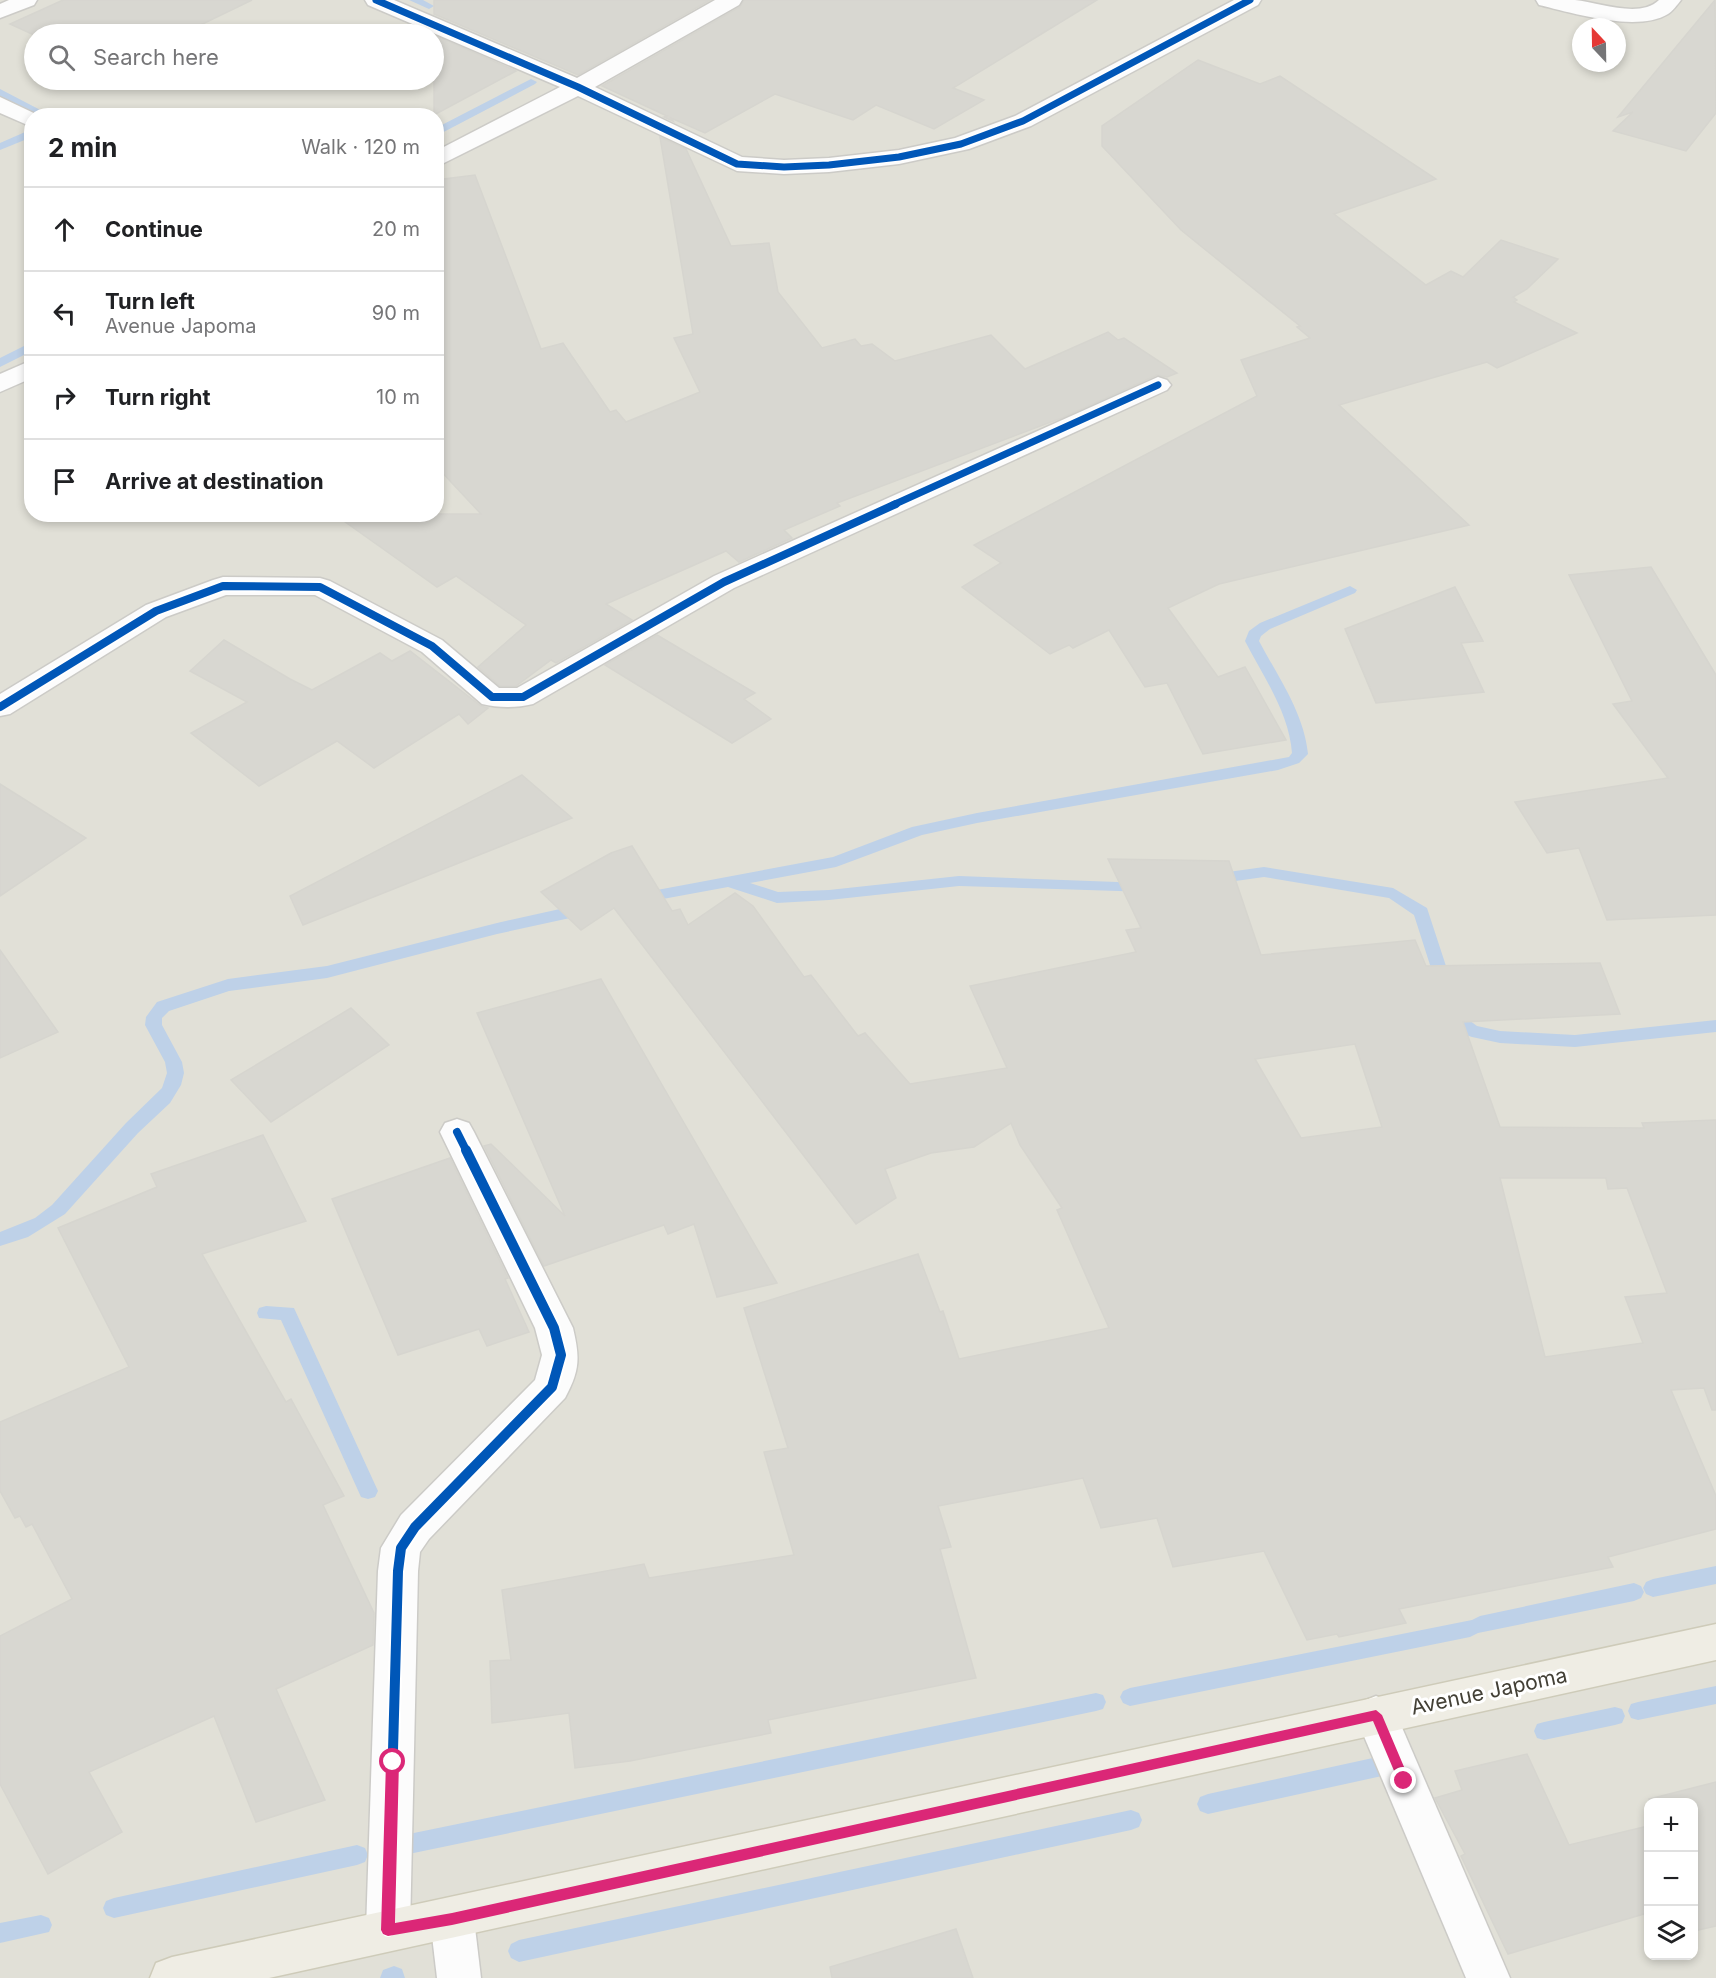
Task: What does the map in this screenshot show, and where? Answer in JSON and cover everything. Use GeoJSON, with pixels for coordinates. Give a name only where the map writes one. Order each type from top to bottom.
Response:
{"type":"FeatureCollection","features":[{"type":"Feature","properties":{"kind":"main road","name":"Avenue Japoma"},"geometry":{"type":"LineString","coordinates":[[172,1978],[388,1930],[452,1919],[1716,1642]]}},
{"type":"Feature","properties":{"kind":"street"},"geometry":{"type":"LineString","coordinates":[[0,12],[26,0]]}},
{"type":"Feature","properties":{"kind":"street"},"geometry":{"type":"LineString","coordinates":[[376,0],[432,24]]}},
{"type":"Feature","properties":{"kind":"street"},"geometry":{"type":"LineString","coordinates":[[444,156],[578,87],[731,0]]}},
{"type":"Feature","properties":{"kind":"street"},"geometry":{"type":"LineString","coordinates":[[444,29],[578,87],[737,164],[795,167],[898,157],[961,144],[1023,121],[1250,0]]}},
{"type":"Feature","properties":{"kind":"street"},"geometry":{"type":"LineString","coordinates":[[1547,0],[1631,15],[1662,10],[1670,0]]}},
{"type":"Feature","properties":{"kind":"street"},"geometry":{"type":"LineString","coordinates":[[0,104],[24,116]]}},
{"type":"Feature","properties":{"kind":"street"},"geometry":{"type":"LineString","coordinates":[[0,384],[24,372]]}},
{"type":"Feature","properties":{"kind":"street"},"geometry":{"type":"LineString","coordinates":[[0,707],[156,611],[223,586],[320,587],[432,646],[492,697],[523,696],[724,582],[1158,385]]}},
{"type":"Feature","properties":{"kind":"street"},"geometry":{"type":"LineString","coordinates":[[388,1930],[398,1583],[401,1548],[415,1527],[552,1387],[561,1355],[554,1328],[457,1132]]}},
{"type":"Feature","properties":{"kind":"street"},"geometry":{"type":"LineString","coordinates":[[1376,1715],[1488,1978]]}},
{"type":"Feature","properties":{"kind":"street"},"geometry":{"type":"LineString","coordinates":[[452,1919],[459,1978]]}},
{"type":"Feature","properties":{"kind":"shaded area"},"geometry":{"type":"Polygon","coordinates":[[[0,0],[1716,0],[1716,1978],[0,1978],[0,0]]]}},
{"type":"Feature","properties":{"kind":"building"},"geometry":{"type":"Polygon","coordinates":[[[63,0],[252,0],[203,24],[24,24],[24,30],[10,24],[63,0]]]}},
{"type":"Feature","properties":{"kind":"building"},"geometry":{"type":"Polygon","coordinates":[[[434,0],[710,0],[578,75],[434,14],[434,0]]]}},
{"type":"Feature","properties":{"kind":"building"},"geometry":{"type":"Polygon","coordinates":[[[744,0],[1097,0],[953,88],[984,100],[934,129],[876,105],[853,120],[775,94],[705,133],[664,117],[667,116],[602,86],[740,7],[744,0]]]}},
{"type":"Feature","properties":{"kind":"building"},"geometry":{"type":"Polygon","coordinates":[[[1715,0],[1716,113],[1686,151],[1613,131],[1633,112],[1618,117],[1715,0]]]}},
{"type":"Feature","properties":{"kind":"building"},"geometry":{"type":"Polygon","coordinates":[[[444,39],[516,71],[444,110],[434,108],[434,90],[444,90],[444,39]]]}},
{"type":"Feature","properties":{"kind":"building"},"geometry":{"type":"Polygon","coordinates":[[[1198,60],[1260,84],[1280,76],[1436,179],[1334,214],[1426,285],[1451,271],[1463,277],[1501,240],[1558,259],[1527,289],[1513,297],[1517,300],[1514,302],[1577,333],[1497,368],[1487,362],[1339,405],[1469,525],[1219,584],[1168,608],[1218,677],[1245,667],[1286,740],[1203,754],[1167,683],[1145,687],[1109,630],[1073,648],[1069,645],[1050,654],[962,587],[1001,563],[974,545],[1257,396],[1241,360],[1310,338],[1297,327],[1300,326],[1181,230],[1102,146],[1102,126],[1198,60]]]}},
{"type":"Feature","properties":{"kind":"building"},"geometry":{"type":"Polygon","coordinates":[[[660,137],[686,149],[731,246],[769,243],[778,292],[822,348],[855,339],[861,346],[872,344],[895,361],[991,335],[1025,369],[1108,332],[1118,340],[1124,338],[1177,373],[1167,377],[1157,375],[1064,417],[837,503],[840,506],[784,530],[792,538],[739,562],[726,551],[606,604],[632,620],[556,663],[551,660],[516,686],[500,686],[478,667],[526,625],[456,576],[437,587],[345,522],[444,522],[444,514],[481,514],[444,475],[444,179],[475,175],[541,349],[563,343],[610,412],[616,410],[626,422],[700,392],[674,338],[693,334],[660,137]]]}},
{"type":"Feature","properties":{"kind":"building"},"geometry":{"type":"Polygon","coordinates":[[[1651,567],[1716,675],[1716,915],[1607,920],[1579,848],[1547,853],[1515,802],[1668,778],[1613,704],[1632,701],[1569,575],[1651,567]]]}},
{"type":"Feature","properties":{"kind":"building"},"geometry":{"type":"Polygon","coordinates":[[[1455,587],[1483,641],[1461,643],[1484,692],[1376,703],[1345,629],[1455,587]]]}},
{"type":"Feature","properties":{"kind":"building"},"geometry":{"type":"Polygon","coordinates":[[[657,635],[755,693],[744,699],[771,719],[732,743],[605,665],[657,635]]]}},
{"type":"Feature","properties":{"kind":"building"},"geometry":{"type":"Polygon","coordinates":[[[224,640],[312,690],[380,653],[392,661],[410,651],[481,706],[488,708],[468,724],[459,714],[374,768],[337,741],[259,786],[191,733],[247,702],[190,671],[224,640]]]}},
{"type":"Feature","properties":{"kind":"building"},"geometry":{"type":"Polygon","coordinates":[[[522,775],[572,818],[303,925],[290,896],[522,775]]]}},
{"type":"Feature","properties":{"kind":"building"},"geometry":{"type":"Polygon","coordinates":[[[0,784],[86,838],[0,896],[0,784]]]}},
{"type":"Feature","properties":{"kind":"building"},"geometry":{"type":"Polygon","coordinates":[[[632,846],[672,911],[680,909],[688,925],[735,893],[753,906],[804,977],[811,975],[858,1036],[865,1033],[910,1084],[1007,1068],[970,986],[1136,952],[1126,930],[1141,928],[1108,859],[1229,861],[1261,955],[1415,940],[1426,966],[1600,963],[1620,1014],[1463,1022],[1500,1127],[1644,1128],[1642,1123],[1716,1120],[1716,1410],[1712,1410],[1704,1388],[1671,1390],[1716,1496],[1716,1529],[1608,1557],[1613,1567],[1399,1609],[1406,1623],[1339,1637],[1337,1634],[1307,1640],[1264,1551],[1173,1567],[1157,1518],[1101,1528],[1083,1478],[938,1506],[951,1547],[940,1549],[976,1678],[768,1720],[771,1733],[630,1761],[575,1768],[569,1713],[492,1723],[490,1661],[511,1660],[502,1590],[644,1564],[649,1578],[794,1555],[764,1452],[788,1448],[744,1308],[918,1254],[940,1312],[943,1311],[959,1359],[1109,1328],[1057,1210],[1062,1208],[1020,1145],[1011,1123],[974,1147],[931,1153],[885,1169],[896,1198],[856,1224],[614,908],[581,930],[541,892],[611,853],[632,846]],[[1355,1044],[1255,1059],[1301,1138],[1382,1127],[1355,1044]],[[1500,1178],[1545,1357],[1643,1343],[1625,1297],[1667,1293],[1627,1188],[1608,1189],[1606,1178],[1500,1178]]]}},
{"type":"Feature","properties":{"kind":"building"},"geometry":{"type":"Polygon","coordinates":[[[0,950],[58,1032],[0,1058],[0,950]]]}},
{"type":"Feature","properties":{"kind":"building"},"geometry":{"type":"Polygon","coordinates":[[[601,979],[777,1283],[717,1297],[694,1224],[668,1234],[664,1225],[544,1266],[484,1146],[491,1144],[565,1216],[477,1013],[601,979]]]}},
{"type":"Feature","properties":{"kind":"building"},"geometry":{"type":"Polygon","coordinates":[[[351,1008],[389,1045],[271,1122],[231,1080],[351,1008]]]}},
{"type":"Feature","properties":{"kind":"building"},"geometry":{"type":"Polygon","coordinates":[[[263,1135],[306,1221],[202,1254],[286,1402],[291,1399],[344,1496],[323,1505],[374,1613],[373,1645],[276,1689],[325,1800],[256,1822],[214,1716],[89,1772],[122,1832],[48,1874],[0,1784],[0,1636],[72,1599],[32,1524],[26,1527],[20,1516],[15,1518],[0,1491],[0,1422],[129,1367],[58,1228],[157,1187],[151,1174],[263,1135]]]}},
{"type":"Feature","properties":{"kind":"building"},"geometry":{"type":"Polygon","coordinates":[[[450,1158],[508,1278],[505,1279],[529,1332],[487,1346],[479,1329],[398,1355],[332,1199],[450,1158]]]}},
{"type":"Feature","properties":{"kind":"building"},"geometry":{"type":"Polygon","coordinates":[[[1527,1754],[1569,1845],[1644,1827],[1644,1914],[1508,1954],[1461,1856],[1465,1854],[1435,1798],[1462,1790],[1455,1771],[1527,1754]]]}},
{"type":"Feature","properties":{"kind":"building"},"geometry":{"type":"Polygon","coordinates":[[[1716,1782],[1716,1926],[1698,1930],[1698,1798],[1653,1798],[1716,1782]]]}},
{"type":"Feature","properties":{"kind":"building"},"geometry":{"type":"Polygon","coordinates":[[[956,1929],[973,1978],[832,1978],[830,1967],[956,1929]]]}},
{"type":"Feature","properties":{"kind":"waterway"},"geometry":{"type":"LineString","coordinates":[[414,0],[429,6]]}},
{"type":"Feature","properties":{"kind":"waterway"},"geometry":{"type":"LineString","coordinates":[[473,114],[531,82]]}},
{"type":"Feature","properties":{"kind":"waterway"},"geometry":{"type":"LineString","coordinates":[[0,92],[29,108]]}},
{"type":"Feature","properties":{"kind":"waterway"},"geometry":{"type":"LineString","coordinates":[[444,129],[467,116]]}},
{"type":"Feature","properties":{"kind":"waterway"},"geometry":{"type":"LineString","coordinates":[[0,147],[24,136]]}},
{"type":"Feature","properties":{"kind":"waterway"},"geometry":{"type":"LineString","coordinates":[[0,363],[24,350]]}},
{"type":"Feature","properties":{"kind":"waterway"},"geometry":{"type":"LineString","coordinates":[[641,898],[836,862],[918,831],[977,818],[1278,765],[1294,760],[1300,754],[1295,727],[1252,641],[1254,634],[1265,626],[1350,590]]}},
{"type":"Feature","properties":{"kind":"waterway"},"geometry":{"type":"LineString","coordinates":[[1214,879],[1264,872],[1393,893],[1421,912],[1455,1018],[1472,1031],[1500,1037],[1575,1041],[1716,1026]]}},
{"type":"Feature","properties":{"kind":"waterway"},"geometry":{"type":"LineString","coordinates":[[732,883],[777,898],[829,895],[959,881],[1144,888]]}},
{"type":"Feature","properties":{"kind":"waterway"},"geometry":{"type":"LineString","coordinates":[[0,1239],[22,1233],[58,1210],[74,1195],[132,1128],[164,1098],[172,1085],[175,1073],[169,1052],[154,1025],[154,1017],[163,1007],[228,985],[327,972],[497,928],[587,909]]}},
{"type":"Feature","properties":{"kind":"waterway"},"geometry":{"type":"LineString","coordinates":[[266,1313],[287,1313],[368,1491]]}},
{"type":"Feature","properties":{"kind":"waterway"},"geometry":{"type":"LineString","coordinates":[[1653,1588],[1716,1575]]}},
{"type":"Feature","properties":{"kind":"waterway"},"geometry":{"type":"LineString","coordinates":[[1480,1625],[1634,1592]]}},
{"type":"Feature","properties":{"kind":"waterway"},"geometry":{"type":"LineString","coordinates":[[1130,1697],[1470,1628]]}},
{"type":"Feature","properties":{"kind":"waterway"},"geometry":{"type":"LineString","coordinates":[[1638,1711],[1716,1695]]}},
{"type":"Feature","properties":{"kind":"waterway"},"geometry":{"type":"LineString","coordinates":[[404,1845],[1096,1702]]}},
{"type":"Feature","properties":{"kind":"waterway"},"geometry":{"type":"LineString","coordinates":[[1544,1731],[1615,1716]]}},
{"type":"Feature","properties":{"kind":"waterway"},"geometry":{"type":"LineString","coordinates":[[1208,1804],[1382,1766]]}},
{"type":"Feature","properties":{"kind":"waterway"},"geometry":{"type":"LineString","coordinates":[[519,1951],[1131,1820]]}},
{"type":"Feature","properties":{"kind":"waterway"},"geometry":{"type":"LineString","coordinates":[[114,1908],[357,1855]]}},
{"type":"Feature","properties":{"kind":"waterway"},"geometry":{"type":"LineString","coordinates":[[0,1933],[41,1925]]}},
{"type":"Feature","properties":{"kind":"cycle path"},"geometry":{"type":"LineString","coordinates":[[376,0],[432,24]]}},
{"type":"Feature","properties":{"kind":"cycle path"},"geometry":{"type":"LineString","coordinates":[[444,29],[578,87],[737,164],[784,167],[829,165],[899,157],[961,144],[1023,121],[1250,0]]}},
{"type":"Feature","properties":{"kind":"cycle path"},"geometry":{"type":"LineString","coordinates":[[0,707],[156,611],[223,586],[320,587],[432,646],[492,697],[523,697],[724,582],[1158,385]]}},
{"type":"Feature","properties":{"kind":"cycle path"},"geometry":{"type":"LineString","coordinates":[[388,1930],[398,1571],[401,1548],[415,1527],[552,1387],[561,1355],[554,1328],[457,1132]]}},
{"type":"Feature","properties":{"kind":"route"},"geometry":{"type":"LineString","coordinates":[[393,1762],[388,1930],[452,1919],[1376,1715],[1404,1781]]}}]}
